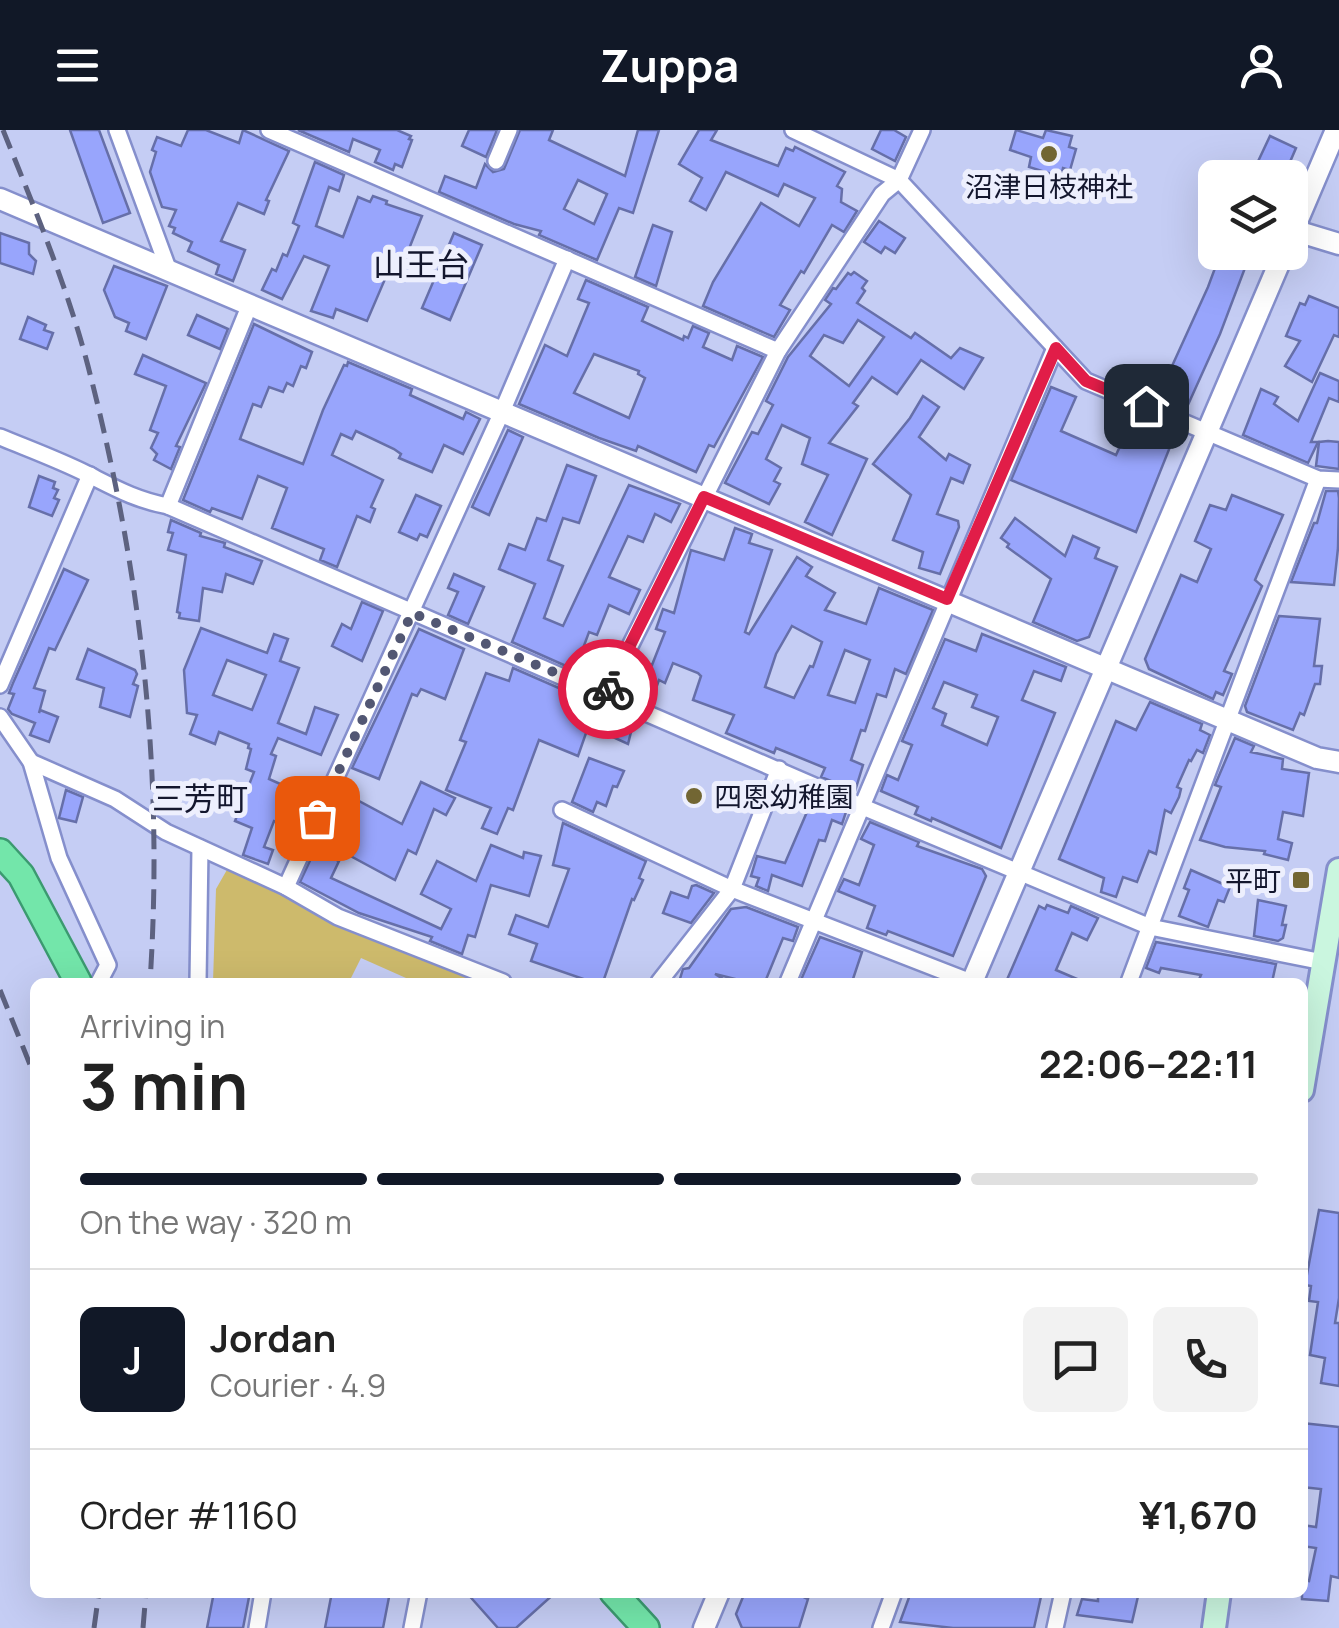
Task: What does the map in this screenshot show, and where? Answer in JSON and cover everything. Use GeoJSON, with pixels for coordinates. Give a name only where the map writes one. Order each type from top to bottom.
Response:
{"type":"FeatureCollection","features":[{"type":"Feature","properties":{"kind":"highway"},"geometry":{"type":"LineString","coordinates":[[0,852],[21,874],[76,978]]}},
{"type":"Feature","properties":{"kind":"highway"},"geometry":{"type":"LineString","coordinates":[[618,1598],[646,1628]]}},
{"type":"Feature","properties":{"kind":"main road"},"geometry":{"type":"LineString","coordinates":[[1308,1053],[1338,879]]}},
{"type":"Feature","properties":{"kind":"main road"},"geometry":{"type":"LineString","coordinates":[[1214,1628],[1218,1598]]}},
{"type":"Feature","properties":{"kind":"street"},"geometry":{"type":"LineString","coordinates":[[117,130],[168,271]]}},
{"type":"Feature","properties":{"kind":"street"},"geometry":{"type":"LineString","coordinates":[[269,130],[778,351]]}},
{"type":"Feature","properties":{"kind":"street"},"geometry":{"type":"LineString","coordinates":[[496,161],[510,130]]}},
{"type":"Feature","properties":{"kind":"street"},"geometry":{"type":"LineString","coordinates":[[794,130],[898,180],[1086,381],[1318,480],[1339,480]]}},
{"type":"Feature","properties":{"kind":"street"},"geometry":{"type":"LineString","coordinates":[[606,694],[778,351],[882,194],[898,180],[922,130]]}},
{"type":"Feature","properties":{"kind":"street"},"geometry":{"type":"LineString","coordinates":[[1308,196],[1336,130]]}},
{"type":"Feature","properties":{"kind":"street"},"geometry":{"type":"LineString","coordinates":[[0,199],[1318,758],[1339,762]]}},
{"type":"Feature","properties":{"kind":"street"},"geometry":{"type":"LineString","coordinates":[[1308,237],[1339,244]]}},
{"type":"Feature","properties":{"kind":"street"},"geometry":{"type":"LineString","coordinates":[[286,886],[502,414],[567,260]]}},
{"type":"Feature","properties":{"kind":"street"},"geometry":{"type":"LineString","coordinates":[[974,978],[1276,270]]}},
{"type":"Feature","properties":{"kind":"street"},"geometry":{"type":"LineString","coordinates":[[168,506],[250,304]]}},
{"type":"Feature","properties":{"kind":"street"},"geometry":{"type":"LineString","coordinates":[[790,978],[1056,348]]}},
{"type":"Feature","properties":{"kind":"street"},"geometry":{"type":"LineString","coordinates":[[0,437],[90,475],[117,492],[168,506],[1150,926],[1323,962]]}},
{"type":"Feature","properties":{"kind":"street"},"geometry":{"type":"LineString","coordinates":[[0,685],[90,475]]}},
{"type":"Feature","properties":{"kind":"street"},"geometry":{"type":"LineString","coordinates":[[1130,978],[1318,480]]}},
{"type":"Feature","properties":{"kind":"street"},"geometry":{"type":"LineString","coordinates":[[0,716],[31,762],[60,858],[108,965],[102,978]]}},
{"type":"Feature","properties":{"kind":"street"},"geometry":{"type":"LineString","coordinates":[[31,762],[115,799],[166,832],[286,886],[338,917],[493,978]]}},
{"type":"Feature","properties":{"kind":"street"},"geometry":{"type":"LineString","coordinates":[[661,978],[732,889],[779,768]]}},
{"type":"Feature","properties":{"kind":"street"},"geometry":{"type":"LineString","coordinates":[[562,810],[732,889],[962,978]]}},
{"type":"Feature","properties":{"kind":"street"},"geometry":{"type":"LineString","coordinates":[[198,978],[200,848]]}},
{"type":"Feature","properties":{"kind":"street"},"geometry":{"type":"LineString","coordinates":[[257,1628],[263,1598]]}},
{"type":"Feature","properties":{"kind":"street"},"geometry":{"type":"LineString","coordinates":[[412,1628],[419,1598]]}},
{"type":"Feature","properties":{"kind":"street"},"geometry":{"type":"LineString","coordinates":[[704,1628],[716,1598]]}},
{"type":"Feature","properties":{"kind":"street"},"geometry":{"type":"LineString","coordinates":[[881,1628],[892,1598]]}},
{"type":"Feature","properties":{"kind":"street"},"geometry":{"type":"LineString","coordinates":[[1055,1628],[1062,1598]]}},
{"type":"Feature","properties":{"kind":"shaded area"},"geometry":{"type":"Polygon","coordinates":[[[228,868],[473,978],[406,978],[361,958],[351,978],[213,978],[216,889],[228,868]]]}},
{"type":"Feature","properties":{"kind":"building"},"geometry":{"type":"Polygon","coordinates":[[[70,130],[99,130],[130,213],[103,223],[70,130]]]}},
{"type":"Feature","properties":{"kind":"building"},"geometry":{"type":"Polygon","coordinates":[[[188,130],[206,130],[239,143],[243,130],[289,151],[266,200],[269,201],[264,214],[238,203],[221,241],[245,250],[233,281],[216,274],[219,265],[188,251],[192,242],[173,233],[175,228],[169,226],[176,210],[162,207],[150,172],[157,137],[181,146],[188,130]]]}},
{"type":"Feature","properties":{"kind":"building"},"geometry":{"type":"Polygon","coordinates":[[[298,130],[397,130],[412,140],[402,167],[395,164],[393,170],[375,162],[380,150],[353,139],[349,152],[298,130]]]}},
{"type":"Feature","properties":{"kind":"building"},"geometry":{"type":"Polygon","coordinates":[[[469,130],[497,130],[486,157],[462,146],[469,130]]]}},
{"type":"Feature","properties":{"kind":"building"},"geometry":{"type":"Polygon","coordinates":[[[520,130],[553,130],[549,140],[625,176],[638,130],[659,130],[633,213],[619,208],[597,260],[539,235],[541,231],[514,224],[439,192],[445,176],[476,188],[485,164],[493,172],[504,169],[520,130]],[[578,180],[564,209],[594,224],[607,194],[578,180]]]}},
{"type":"Feature","properties":{"kind":"building"},"geometry":{"type":"Polygon","coordinates":[[[699,130],[717,130],[711,140],[778,166],[786,148],[793,151],[795,147],[845,172],[837,186],[842,189],[841,202],[857,211],[844,232],[832,225],[804,273],[801,271],[780,305],[790,310],[774,337],[703,306],[713,282],[761,203],[799,226],[815,198],[784,184],[778,196],[726,172],[706,210],[690,201],[702,178],[679,164],[699,130]]]}},
{"type":"Feature","properties":{"kind":"building"},"geometry":{"type":"Polygon","coordinates":[[[881,130],[894,130],[906,137],[895,161],[872,149],[881,130]]]}},
{"type":"Feature","properties":{"kind":"building","name":"沼津日枝神社"},"geometry":{"type":"Polygon","coordinates":[[[1016,130],[1043,138],[1046,130],[1072,136],[1069,147],[1076,149],[1070,170],[1063,168],[1061,177],[1029,167],[1031,157],[1010,150],[1016,130]]]}},
{"type":"Feature","properties":{"kind":"building"},"geometry":{"type":"Polygon","coordinates":[[[1270,136],[1296,148],[1291,160],[1259,160],[1270,136]]]}},
{"type":"Feature","properties":{"kind":"building"},"geometry":{"type":"Polygon","coordinates":[[[315,162],[344,175],[339,191],[329,187],[316,226],[343,237],[358,197],[370,202],[373,196],[422,216],[401,269],[391,265],[367,321],[336,309],[333,318],[311,311],[329,266],[304,256],[282,299],[262,290],[283,254],[287,256],[299,226],[293,223],[315,162]]]}},
{"type":"Feature","properties":{"kind":"building"},"geometry":{"type":"Polygon","coordinates":[[[879,221],[905,238],[895,253],[885,247],[881,253],[864,242],[879,221]]]}},
{"type":"Feature","properties":{"kind":"building"},"geometry":{"type":"Polygon","coordinates":[[[653,225],[672,232],[656,286],[635,277],[653,225]]]}},
{"type":"Feature","properties":{"kind":"building"},"geometry":{"type":"Polygon","coordinates":[[[0,233],[29,243],[29,254],[36,261],[33,274],[0,263],[0,233]]]}},
{"type":"Feature","properties":{"kind":"building"},"geometry":{"type":"Polygon","coordinates":[[[454,233],[482,245],[450,320],[422,308],[454,233]]]}},
{"type":"Feature","properties":{"kind":"building"},"geometry":{"type":"Polygon","coordinates":[[[114,266],[167,286],[146,339],[126,331],[129,323],[115,317],[104,290],[114,266]]]}},
{"type":"Feature","properties":{"kind":"building"},"geometry":{"type":"Polygon","coordinates":[[[1214,270],[1244,270],[1187,407],[1181,409],[1157,399],[1214,270]]]}},
{"type":"Feature","properties":{"kind":"building"},"geometry":{"type":"Polygon","coordinates":[[[854,272],[867,281],[857,303],[911,338],[915,333],[951,358],[960,348],[983,358],[964,389],[921,360],[897,394],[872,377],[853,403],[858,406],[829,443],[867,459],[832,535],[805,522],[828,475],[802,464],[810,438],[782,425],[766,459],[781,468],[774,481],[780,484],[769,504],[725,483],[752,432],[758,434],[773,405],[766,401],[788,357],[831,304],[825,300],[833,288],[848,273],[854,272]],[[858,320],[843,343],[824,335],[810,356],[849,386],[884,337],[858,320]]]}},
{"type":"Feature","properties":{"kind":"building"},"geometry":{"type":"Polygon","coordinates":[[[586,280],[648,307],[642,321],[683,340],[693,326],[709,333],[703,347],[732,360],[737,346],[763,357],[696,472],[638,446],[636,451],[599,438],[519,404],[545,345],[567,356],[589,303],[578,299],[586,280]],[[594,354],[574,393],[629,418],[645,378],[639,371],[594,354]]]}},
{"type":"Feature","properties":{"kind":"building"},"geometry":{"type":"Polygon","coordinates":[[[1309,296],[1339,308],[1339,337],[1334,335],[1312,382],[1285,366],[1300,341],[1286,336],[1300,303],[1305,305],[1309,296]]]}},
{"type":"Feature","properties":{"kind":"building"},"geometry":{"type":"Polygon","coordinates":[[[197,315],[228,329],[220,349],[188,335],[197,315]]]}},
{"type":"Feature","properties":{"kind":"building"},"geometry":{"type":"Polygon","coordinates":[[[28,317],[53,333],[47,349],[20,339],[28,317]]]}},
{"type":"Feature","properties":{"kind":"building"},"geometry":{"type":"Polygon","coordinates":[[[254,324],[312,352],[293,386],[287,383],[283,392],[269,387],[261,407],[253,404],[240,439],[303,464],[323,410],[348,362],[412,389],[410,395],[463,419],[466,412],[480,419],[463,454],[444,445],[432,472],[399,458],[401,454],[394,449],[356,431],[352,439],[341,434],[332,455],[383,480],[371,507],[375,509],[370,522],[357,516],[337,567],[320,560],[324,549],[272,528],[287,488],[258,476],[242,519],[212,508],[210,512],[183,500],[254,324]]]}},
{"type":"Feature","properties":{"kind":"building"},"geometry":{"type":"Polygon","coordinates":[[[143,355],[206,383],[176,446],[180,447],[171,469],[154,460],[157,454],[151,448],[158,433],[150,430],[166,386],[135,374],[143,355]]]}},
{"type":"Feature","properties":{"kind":"building"},"geometry":{"type":"Polygon","coordinates":[[[1320,373],[1339,381],[1339,402],[1329,398],[1311,442],[1318,442],[1308,463],[1243,435],[1261,389],[1278,397],[1274,404],[1298,421],[1320,373]]]}},
{"type":"Feature","properties":{"kind":"building"},"geometry":{"type":"Polygon","coordinates":[[[1051,387],[1076,397],[1061,431],[1116,455],[1131,422],[1148,429],[1151,421],[1176,432],[1136,532],[1011,480],[1051,387]]]}},
{"type":"Feature","properties":{"kind":"building"},"geometry":{"type":"Polygon","coordinates":[[[923,396],[939,407],[919,437],[946,460],[949,454],[970,465],[963,483],[951,478],[937,514],[958,521],[959,527],[940,574],[919,568],[923,552],[893,540],[911,495],[873,464],[923,396]]]}},
{"type":"Feature","properties":{"kind":"building"},"geometry":{"type":"Polygon","coordinates":[[[508,430],[523,437],[489,515],[472,507],[508,430]]]}},
{"type":"Feature","properties":{"kind":"building"},"geometry":{"type":"Polygon","coordinates":[[[1319,442],[1339,442],[1339,469],[1316,466],[1319,442]]]}},
{"type":"Feature","properties":{"kind":"building"},"geometry":{"type":"Polygon","coordinates":[[[567,465],[596,476],[579,523],[563,518],[548,560],[563,566],[544,618],[563,626],[629,485],[680,504],[671,522],[655,514],[643,542],[628,536],[609,577],[640,590],[629,614],[609,605],[597,635],[589,632],[575,670],[512,642],[535,584],[499,569],[509,544],[525,550],[537,518],[546,521],[567,465]]]}},
{"type":"Feature","properties":{"kind":"building"},"geometry":{"type":"Polygon","coordinates":[[[39,476],[55,482],[53,488],[58,490],[54,498],[59,500],[52,516],[29,507],[39,476]]]}},
{"type":"Feature","properties":{"kind":"building"},"geometry":{"type":"Polygon","coordinates":[[[1326,491],[1338,491],[1339,498],[1334,585],[1291,582],[1317,523],[1326,491]]]}},
{"type":"Feature","properties":{"kind":"building"},"geometry":{"type":"Polygon","coordinates":[[[416,495],[441,506],[427,537],[420,534],[417,540],[399,532],[416,495]]]}},
{"type":"Feature","properties":{"kind":"building"},"geometry":{"type":"Polygon","coordinates":[[[1232,495],[1283,515],[1255,580],[1262,586],[1224,671],[1232,674],[1223,695],[1216,692],[1213,699],[1149,669],[1145,659],[1181,575],[1197,582],[1211,549],[1195,541],[1210,505],[1226,510],[1232,495]]]}},
{"type":"Feature","properties":{"kind":"building"},"geometry":{"type":"Polygon","coordinates":[[[1015,518],[1065,556],[1073,536],[1099,548],[1095,558],[1117,567],[1089,637],[1077,641],[1033,622],[1051,579],[1007,547],[1009,544],[1001,538],[1015,518]]]}},
{"type":"Feature","properties":{"kind":"building"},"geometry":{"type":"Polygon","coordinates":[[[171,520],[262,561],[253,584],[226,574],[222,592],[203,588],[199,621],[179,618],[177,612],[186,555],[168,550],[173,533],[168,532],[171,520]]]}},
{"type":"Feature","properties":{"kind":"building"},"geometry":{"type":"Polygon","coordinates":[[[735,528],[752,534],[749,543],[772,550],[745,632],[749,634],[797,557],[812,567],[806,576],[835,593],[825,610],[866,624],[879,588],[933,610],[906,674],[895,669],[886,697],[877,694],[865,731],[861,730],[851,760],[863,765],[855,791],[821,777],[825,768],[726,733],[734,715],[693,700],[701,676],[698,673],[673,663],[665,683],[659,680],[652,699],[629,693],[642,661],[652,665],[665,632],[656,629],[663,609],[674,613],[691,550],[724,560],[735,528]],[[792,626],[776,654],[765,687],[794,698],[810,666],[813,667],[822,642],[792,626]],[[845,650],[828,695],[855,703],[870,660],[845,650]]]}},
{"type":"Feature","properties":{"kind":"building"},"geometry":{"type":"Polygon","coordinates":[[[64,569],[88,580],[55,650],[49,648],[34,688],[45,691],[39,713],[40,710],[58,717],[49,742],[30,735],[35,723],[12,714],[8,709],[14,694],[9,693],[64,569]]]}},
{"type":"Feature","properties":{"kind":"building"},"geometry":{"type":"Polygon","coordinates":[[[454,574],[484,587],[468,624],[448,615],[458,592],[448,588],[454,574]]]}},
{"type":"Feature","properties":{"kind":"building"},"geometry":{"type":"Polygon","coordinates":[[[362,602],[383,611],[362,661],[332,646],[342,624],[351,629],[362,602]]]}},
{"type":"Feature","properties":{"kind":"building"},"geometry":{"type":"Polygon","coordinates":[[[1279,616],[1320,619],[1314,666],[1322,666],[1320,684],[1315,684],[1304,715],[1300,713],[1293,730],[1247,712],[1245,706],[1279,616]]]}},
{"type":"Feature","properties":{"kind":"building"},"geometry":{"type":"Polygon","coordinates":[[[201,628],[267,653],[274,634],[288,639],[280,661],[299,668],[278,723],[306,734],[315,707],[338,715],[321,755],[278,738],[271,754],[276,756],[269,779],[296,791],[282,824],[274,821],[264,847],[273,850],[268,864],[243,855],[252,828],[235,821],[254,772],[246,769],[249,744],[219,732],[215,744],[190,734],[197,715],[187,713],[184,670],[201,628]],[[227,660],[213,695],[252,710],[266,675],[227,660]]]}},
{"type":"Feature","properties":{"kind":"building"},"geometry":{"type":"Polygon","coordinates":[[[419,629],[464,649],[445,699],[421,689],[417,696],[412,694],[379,779],[352,768],[419,629]]]}},
{"type":"Feature","properties":{"kind":"building"},"geometry":{"type":"Polygon","coordinates":[[[982,634],[1066,667],[1061,681],[1034,671],[1022,700],[1055,713],[1001,848],[915,814],[918,807],[881,791],[887,775],[898,780],[912,745],[902,741],[945,639],[976,651],[982,634]],[[944,682],[933,708],[946,714],[942,725],[987,745],[998,717],[972,707],[977,695],[944,682]]]}},
{"type":"Feature","properties":{"kind":"building"},"geometry":{"type":"Polygon","coordinates":[[[88,649],[135,670],[133,684],[138,686],[130,717],[100,707],[104,688],[77,679],[88,649]]]}},
{"type":"Feature","properties":{"kind":"building"},"geometry":{"type":"Polygon","coordinates":[[[513,668],[568,692],[564,706],[592,716],[578,756],[539,740],[513,810],[508,808],[497,834],[482,828],[491,808],[446,790],[466,742],[460,740],[486,673],[509,681],[513,668]]]}},
{"type":"Feature","properties":{"kind":"building"},"geometry":{"type":"Polygon","coordinates":[[[1150,702],[1202,724],[1200,730],[1210,735],[1203,753],[1197,750],[1189,760],[1171,813],[1165,810],[1156,854],[1149,851],[1137,882],[1123,877],[1116,897],[1101,892],[1104,878],[1059,859],[1116,721],[1136,730],[1150,702]]]}},
{"type":"Feature","properties":{"kind":"building"},"geometry":{"type":"Polygon","coordinates":[[[611,710],[634,720],[628,744],[602,732],[611,710]]]}},
{"type":"Feature","properties":{"kind":"building"},"geometry":{"type":"Polygon","coordinates":[[[1235,738],[1254,746],[1251,752],[1283,759],[1282,769],[1309,773],[1303,816],[1283,812],[1278,839],[1292,843],[1288,860],[1264,854],[1265,851],[1200,840],[1221,787],[1215,785],[1235,738]]]}},
{"type":"Feature","properties":{"kind":"building"},"geometry":{"type":"Polygon","coordinates":[[[589,758],[624,771],[606,806],[597,802],[593,812],[572,802],[589,758]]]}},
{"type":"Feature","properties":{"kind":"building"},"geometry":{"type":"Polygon","coordinates":[[[421,782],[455,798],[446,815],[434,809],[416,854],[408,850],[395,880],[332,846],[357,800],[402,824],[421,782]]]}},
{"type":"Feature","properties":{"kind":"building"},"geometry":{"type":"Polygon","coordinates":[[[66,790],[83,797],[76,822],[59,818],[66,790]]]}},
{"type":"Feature","properties":{"kind":"building"},"geometry":{"type":"Polygon","coordinates":[[[813,798],[846,812],[842,824],[832,820],[825,841],[819,840],[802,886],[772,875],[768,891],[756,886],[759,878],[751,876],[757,856],[785,863],[813,798]]]}},
{"type":"Feature","properties":{"kind":"building"},"geometry":{"type":"Polygon","coordinates":[[[870,822],[919,842],[917,846],[982,869],[986,876],[953,956],[888,931],[886,935],[867,928],[875,906],[838,891],[844,879],[859,885],[874,845],[861,839],[870,822]]]}},
{"type":"Feature","properties":{"kind":"building"},"geometry":{"type":"Polygon","coordinates":[[[563,823],[646,861],[639,878],[643,880],[632,899],[604,978],[580,978],[531,961],[537,944],[509,934],[516,915],[548,927],[569,869],[553,865],[563,823]]]}},
{"type":"Feature","properties":{"kind":"building"},"geometry":{"type":"Polygon","coordinates":[[[491,845],[523,858],[524,852],[541,856],[529,896],[491,885],[475,937],[468,935],[462,954],[430,941],[432,937],[359,913],[300,882],[315,850],[339,861],[331,878],[441,929],[451,909],[421,894],[437,861],[476,881],[491,845]]]}},
{"type":"Feature","properties":{"kind":"building"},"geometry":{"type":"Polygon","coordinates":[[[1191,870],[1230,887],[1224,902],[1218,900],[1208,927],[1179,916],[1189,890],[1184,888],[1191,870]]]}},
{"type":"Feature","properties":{"kind":"building"},"geometry":{"type":"Polygon","coordinates":[[[696,885],[714,893],[691,923],[663,913],[671,892],[688,898],[696,885]]]}},
{"type":"Feature","properties":{"kind":"building"},"geometry":{"type":"Polygon","coordinates":[[[1258,900],[1286,906],[1282,925],[1286,925],[1283,938],[1278,941],[1254,936],[1258,900]]]}},
{"type":"Feature","properties":{"kind":"building"},"geometry":{"type":"Polygon","coordinates":[[[1047,905],[1068,913],[1071,906],[1098,918],[1087,940],[1072,933],[1056,970],[1075,978],[1008,978],[1039,906],[1045,909],[1047,905]]]}},
{"type":"Feature","properties":{"kind":"building"},"geometry":{"type":"Polygon","coordinates":[[[746,907],[798,927],[793,941],[783,938],[767,978],[715,974],[721,978],[680,978],[683,969],[689,968],[731,909],[746,907]]]}},
{"type":"Feature","properties":{"kind":"building"},"geometry":{"type":"Polygon","coordinates":[[[820,937],[862,952],[853,978],[802,978],[820,937]]]}},
{"type":"Feature","properties":{"kind":"building"},"geometry":{"type":"Polygon","coordinates":[[[1156,942],[1276,964],[1273,978],[1200,978],[1201,975],[1161,968],[1159,973],[1146,968],[1156,942]]]}},
{"type":"Feature","properties":{"kind":"building"},"geometry":{"type":"Polygon","coordinates":[[[1319,1210],[1339,1213],[1339,1298],[1335,1323],[1339,1323],[1339,1386],[1321,1383],[1325,1358],[1310,1355],[1318,1302],[1309,1301],[1308,1269],[1319,1210]]]}},
{"type":"Feature","properties":{"kind":"building"},"geometry":{"type":"Polygon","coordinates":[[[1308,1424],[1339,1427],[1339,1578],[1331,1576],[1328,1601],[1302,1599],[1308,1598],[1316,1548],[1308,1547],[1308,1526],[1316,1527],[1321,1489],[1308,1488],[1308,1424]]]}},
{"type":"Feature","properties":{"kind":"building"},"geometry":{"type":"Polygon","coordinates":[[[213,1598],[249,1598],[243,1628],[207,1628],[213,1598]]]}},
{"type":"Feature","properties":{"kind":"building"},"geometry":{"type":"Polygon","coordinates":[[[331,1598],[389,1598],[383,1628],[325,1628],[331,1598]]]}},
{"type":"Feature","properties":{"kind":"building"},"geometry":{"type":"Polygon","coordinates":[[[471,1598],[549,1598],[516,1628],[498,1628],[471,1598]]]}},
{"type":"Feature","properties":{"kind":"building"},"geometry":{"type":"Polygon","coordinates":[[[743,1598],[808,1599],[799,1628],[742,1628],[736,1614],[743,1598]]]}},
{"type":"Feature","properties":{"kind":"building"},"geometry":{"type":"Polygon","coordinates":[[[909,1598],[1041,1598],[1034,1628],[953,1628],[900,1622],[909,1598]]]}},
{"type":"Feature","properties":{"kind":"building"},"geometry":{"type":"Polygon","coordinates":[[[1138,1598],[1132,1622],[1077,1615],[1082,1599],[1138,1598]]]}},
{"type":"Feature","properties":{"kind":"railway"},"geometry":{"type":"LineString","coordinates":[[3,130],[80,336],[122,519],[135,595],[151,748],[154,903],[150,978]]}},
{"type":"Feature","properties":{"kind":"railway"},"geometry":{"type":"LineString","coordinates":[[0,990],[30,1065]]}},
{"type":"Feature","properties":{"kind":"railway"},"geometry":{"type":"LineString","coordinates":[[94,1628],[98,1598]]}},
{"type":"Feature","properties":{"kind":"railway"},"geometry":{"type":"LineString","coordinates":[[143,1628],[146,1598]]}},
{"type":"Feature","properties":{"kind":"way so far"},"geometry":{"type":"LineString","coordinates":[[317,818],[412,613],[606,694],[608,689]]}},
{"type":"Feature","properties":{"kind":"place","name":"沼津日枝神社"},"geometry":{"type":"Point","coordinates":[1049,154]}},
{"type":"Feature","properties":{"kind":"place","name":"四恩幼稚園"},"geometry":{"type":"Point","coordinates":[694,796]}},
{"type":"Feature","properties":{"kind":"place","name":"平町"},"geometry":{"type":"Point","coordinates":[1301,880]}},
{"type":"Feature","properties":{"kind":"district","name":"山王台"},"geometry":{"type":"Point","coordinates":[421,264]}},
{"type":"Feature","properties":{"kind":"district","name":"三芳町"},"geometry":{"type":"Point","coordinates":[200,798]}},
{"type":"Feature","properties":{"kind":"route"},"geometry":{"type":"LineString","coordinates":[[608,689],[704,497],[947,599],[1056,348],[1086,381],[1146,406]]}}]}
